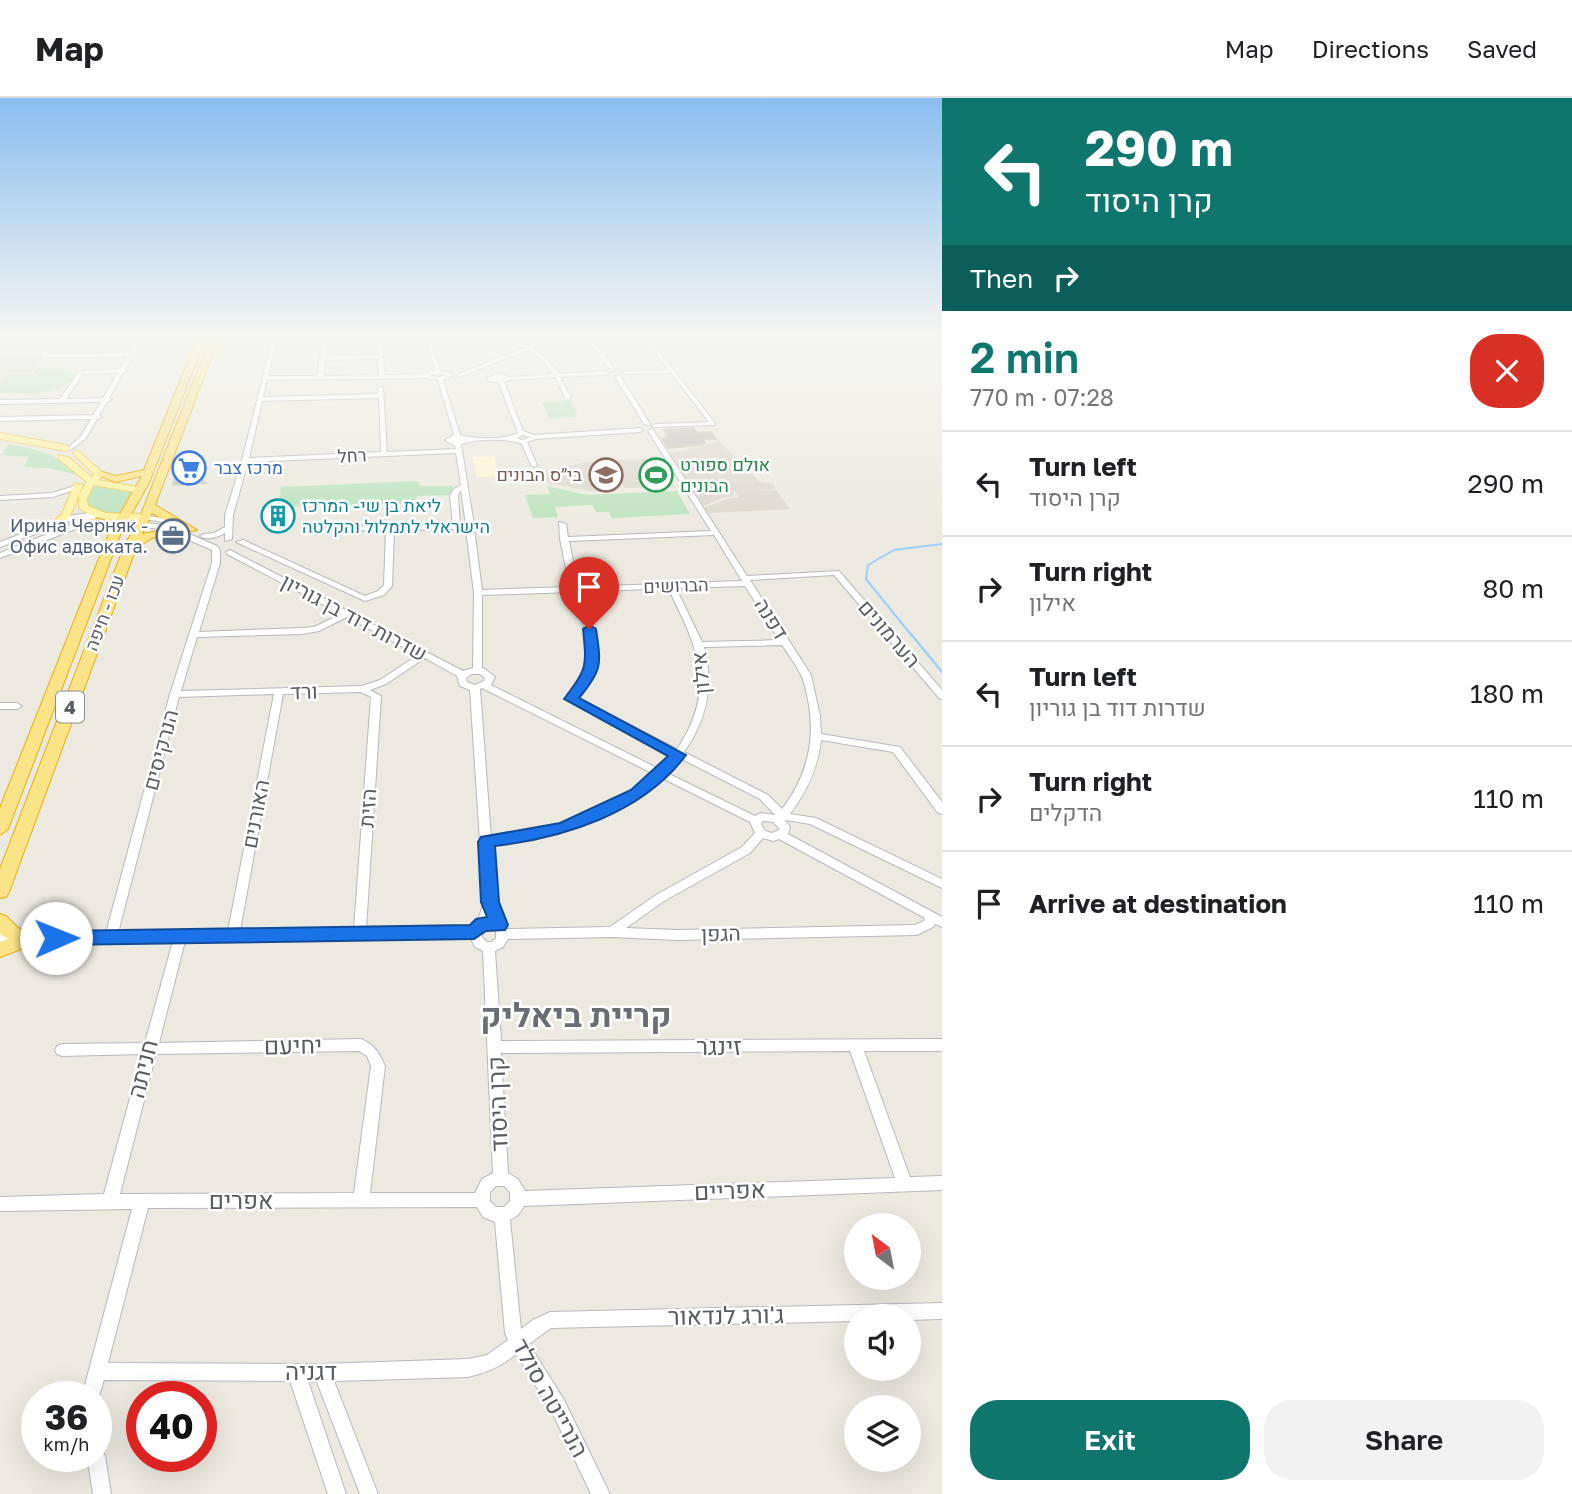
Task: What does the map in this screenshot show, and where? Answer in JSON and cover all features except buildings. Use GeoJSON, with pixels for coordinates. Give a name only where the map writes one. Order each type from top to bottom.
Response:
{"type":"FeatureCollection","features":[{"type":"Feature","properties":{"kind":"highway","name":"עכו - חיפה"},"geometry":{"type":"LineString","coordinates":[[0,829],[119,524],[144,482],[176,402]]}},
{"type":"Feature","properties":{"kind":"highway","name":"עכו - חיפה"},"geometry":{"type":"LineString","coordinates":[[0,892],[130,547],[189,402]]}},
{"type":"Feature","properties":{"kind":"highway"},"geometry":{"type":"LineString","coordinates":[[97,480],[144,482]]}},
{"type":"Feature","properties":{"kind":"highway"},"geometry":{"type":"LineString","coordinates":[[120,485],[157,480]]}},
{"type":"Feature","properties":{"kind":"highway"},"geometry":{"type":"LineString","coordinates":[[149,505],[153,510],[178,520],[191,530]]}},
{"type":"Feature","properties":{"kind":"highway"},"geometry":{"type":"LineString","coordinates":[[83,523],[119,524]]}},
{"type":"Feature","properties":{"kind":"highway"},"geometry":{"type":"LineString","coordinates":[[130,547],[149,535],[175,531]]}},
{"type":"Feature","properties":{"kind":"highway"},"geometry":{"type":"LineString","coordinates":[[0,920],[2,926],[11,933],[28,939]]}},
{"type":"Feature","properties":{"kind":"highway"},"geometry":{"type":"LineString","coordinates":[[0,950],[28,939]]}},
{"type":"Feature","properties":{"kind":"main road"},"geometry":{"type":"LineString","coordinates":[[0,438],[68,452],[97,480]]}},
{"type":"Feature","properties":{"kind":"main road"},"geometry":{"type":"LineString","coordinates":[[68,452],[81,470],[97,480],[120,485]]}},
{"type":"Feature","properties":{"kind":"main road"},"geometry":{"type":"LineString","coordinates":[[81,470],[82,505],[119,524],[143,520]]}},
{"type":"Feature","properties":{"kind":"main road"},"geometry":{"type":"LineString","coordinates":[[55,524],[66,515],[82,489],[97,480]]}},
{"type":"Feature","properties":{"kind":"street"},"geometry":{"type":"LineString","coordinates":[[68,452],[92,436],[107,402]]}},
{"type":"Feature","properties":{"kind":"street"},"geometry":{"type":"LineString","coordinates":[[143,520],[215,549],[225,540],[258,402]]}},
{"type":"Feature","properties":{"kind":"street"},"geometry":{"type":"LineString","coordinates":[[380,402],[384,454]]}},
{"type":"Feature","properties":{"kind":"street"},"geometry":{"type":"LineString","coordinates":[[446,402],[458,444],[466,527],[478,593],[477,671]]}},
{"type":"Feature","properties":{"kind":"street"},"geometry":{"type":"LineString","coordinates":[[509,402],[521,433]]}},
{"type":"Feature","properties":{"kind":"street","name":"דפנה"},"geometry":{"type":"LineString","coordinates":[[635,402],[806,675],[814,703],[817,736],[815,757],[806,785],[781,818]]}},
{"type":"Feature","properties":{"kind":"street"},"geometry":{"type":"LineString","coordinates":[[512,438],[521,433],[533,437],[640,430],[639,426],[713,424],[697,402]]}},
{"type":"Feature","properties":{"kind":"street"},"geometry":{"type":"LineString","coordinates":[[0,419],[98,417]]}},
{"type":"Feature","properties":{"kind":"street"},"geometry":{"type":"LineString","coordinates":[[458,444],[466,440],[512,438],[524,442],[533,437]]}},
{"type":"Feature","properties":{"kind":"street"},"geometry":{"type":"LineString","coordinates":[[524,442],[534,465]]}},
{"type":"Feature","properties":{"kind":"street","name":"רחל"},"geometry":{"type":"LineString","coordinates":[[246,460],[384,454],[458,444]]}},
{"type":"Feature","properties":{"kind":"street"},"geometry":{"type":"LineString","coordinates":[[463,487],[456,490],[454,495],[466,527]]}},
{"type":"Feature","properties":{"kind":"street"},"geometry":{"type":"LineString","coordinates":[[0,498],[53,495],[82,489]]}},
{"type":"Feature","properties":{"kind":"street"},"geometry":{"type":"LineString","coordinates":[[0,556],[83,523],[95,514]]}},
{"type":"Feature","properties":{"kind":"street"},"geometry":{"type":"LineString","coordinates":[[0,545],[77,516],[95,514]]}},
{"type":"Feature","properties":{"kind":"street"},"geometry":{"type":"LineString","coordinates":[[143,520],[162,519],[204,536],[225,540]]}},
{"type":"Feature","properties":{"kind":"street"},"geometry":{"type":"LineString","coordinates":[[562,524],[575,590],[591,636],[594,663],[587,680],[571,699],[764,797],[781,818],[785,829],[781,835],[773,837],[761,834],[755,826],[756,821]]}},
{"type":"Feature","properties":{"kind":"street"},"geometry":{"type":"LineString","coordinates":[[204,536],[216,535],[227,525]]}},
{"type":"Feature","properties":{"kind":"street"},"geometry":{"type":"LineString","coordinates":[[227,525],[235,530],[245,561]]}},
{"type":"Feature","properties":{"kind":"street"},"geometry":{"type":"LineString","coordinates":[[327,529],[466,527]]}},
{"type":"Feature","properties":{"kind":"street","name":"שדרות דוד בן גוריון"},"geometry":{"type":"LineString","coordinates":[[225,540],[240,543],[362,599],[376,596],[388,586],[390,528]]}},
{"type":"Feature","properties":{"kind":"street"},"geometry":{"type":"LineString","coordinates":[[564,539],[717,533]]}},
{"type":"Feature","properties":{"kind":"street"},"geometry":{"type":"LineString","coordinates":[[26,535],[40,535],[37,541]]}},
{"type":"Feature","properties":{"kind":"street"},"geometry":{"type":"LineString","coordinates":[[228,553],[240,543]]}},
{"type":"Feature","properties":{"kind":"street","name":"שדרות דוד בן גוריון"},"geometry":{"type":"LineString","coordinates":[[215,549],[245,561],[463,674]]}},
{"type":"Feature","properties":{"kind":"street","name":"הנרקיסים"},"geometry":{"type":"LineString","coordinates":[[111,938],[175,694],[216,563],[215,549]]}},
{"type":"Feature","properties":{"kind":"street","name":"הנרקיסים"},"geometry":{"type":"LineString","coordinates":[[216,563],[228,553]]}},
{"type":"Feature","properties":{"kind":"street","name":"הברושים"},"geometry":{"type":"LineString","coordinates":[[478,593],[671,586],[836,573]]}},
{"type":"Feature","properties":{"kind":"street","name":"הערמונים"},"geometry":{"type":"LineString","coordinates":[[836,573],[942,696]]}},
{"type":"Feature","properties":{"kind":"street","name":"אילון"},"geometry":{"type":"LineString","coordinates":[[486,842],[526,837],[564,828],[637,793],[678,755],[698,725],[704,702],[705,672],[700,645],[671,586]]}},
{"type":"Feature","properties":{"kind":"street"},"geometry":{"type":"LineString","coordinates":[[194,635],[302,631],[316,629],[345,615]]}},
{"type":"Feature","properties":{"kind":"street"},"geometry":{"type":"LineString","coordinates":[[700,645],[786,642]]}},
{"type":"Feature","properties":{"kind":"street","name":"ורד"},"geometry":{"type":"LineString","coordinates":[[175,694],[363,689],[383,682],[424,655]]}},
{"type":"Feature","properties":{"kind":"street"},"geometry":{"type":"LineString","coordinates":[[490,902],[478,928],[476,940],[489,946],[499,944],[502,929],[490,902],[486,842],[480,687],[490,677],[477,671],[463,674],[461,682],[480,687],[756,821]]}},
{"type":"Feature","properties":{"kind":"street","name":"הזית"},"geometry":{"type":"LineString","coordinates":[[360,934],[376,699],[374,694],[363,689]]}},
{"type":"Feature","properties":{"kind":"street","name":"האורנים"},"geometry":{"type":"LineString","coordinates":[[233,936],[279,693]]}},
{"type":"Feature","properties":{"kind":"street"},"geometry":{"type":"LineString","coordinates":[[0,706],[17,706]]}},
{"type":"Feature","properties":{"kind":"street"},"geometry":{"type":"LineString","coordinates":[[817,736],[896,749],[942,810]]}},
{"type":"Feature","properties":{"kind":"street"},"geometry":{"type":"LineString","coordinates":[[756,821],[765,817],[812,821],[942,884]]}},
{"type":"Feature","properties":{"kind":"street"},"geometry":{"type":"LineString","coordinates":[[612,932],[660,898],[746,850],[761,834]]}},
{"type":"Feature","properties":{"kind":"street"},"geometry":{"type":"LineString","coordinates":[[781,835],[937,920]]}},
{"type":"Feature","properties":{"kind":"street","name":"הגפן"},"geometry":{"type":"LineString","coordinates":[[478,928],[678,934],[917,930],[937,920]]}},
{"type":"Feature","properties":{"kind":"street"},"geometry":{"type":"LineString","coordinates":[[0,939],[360,934],[478,928]]}},
{"type":"Feature","properties":{"kind":"street","name":"חניתה"},"geometry":{"type":"LineString","coordinates":[[110,1202],[148,1047],[180,937]]}},
{"type":"Feature","properties":{"kind":"street","name":"קרן היסוד"},"geometry":{"type":"LineString","coordinates":[[489,946],[501,1179]]}},
{"type":"Feature","properties":{"kind":"street","name":"יחיעם"},"geometry":{"type":"LineString","coordinates":[[62,1050],[361,1045],[372,1052],[378,1066],[361,1201]]}},
{"type":"Feature","properties":{"kind":"street","name":"זינגר"},"geometry":{"type":"LineString","coordinates":[[496,1047],[856,1048],[942,1045]]}},
{"type":"Feature","properties":{"kind":"street"},"geometry":{"type":"LineString","coordinates":[[856,1048],[905,1184]]}},
{"type":"Feature","properties":{"kind":"street"},"geometry":{"type":"LineString","coordinates":[[501,1179],[516,1188],[519,1199],[513,1210],[502,1216],[486,1210],[481,1200],[486,1185],[501,1179]]}},
{"type":"Feature","properties":{"kind":"street","name":"אפריים"},"geometry":{"type":"LineString","coordinates":[[519,1199],[942,1183]]}},
{"type":"Feature","properties":{"kind":"street","name":"אפרים"},"geometry":{"type":"LineString","coordinates":[[0,1205],[142,1201],[481,1200]]}},
{"type":"Feature","properties":{"kind":"street"},"geometry":{"type":"LineString","coordinates":[[95,1381],[142,1201]]}},
{"type":"Feature","properties":{"kind":"street","name":"הנרייטה סולד"},"geometry":{"type":"LineString","coordinates":[[502,1216],[511,1319],[517,1343],[558,1406],[601,1494]]}},
{"type":"Feature","properties":{"kind":"street","name":"ג'ורג לנדאור"},"geometry":{"type":"LineString","coordinates":[[517,1343],[550,1320],[942,1311]]}},
{"type":"Feature","properties":{"kind":"street","name":"דגניה"},"geometry":{"type":"LineString","coordinates":[[97,1371],[322,1373],[485,1366],[498,1360],[517,1343]]}},
{"type":"Feature","properties":{"kind":"street"},"geometry":{"type":"LineString","coordinates":[[296,1372],[337,1494]]}},
{"type":"Feature","properties":{"kind":"street"},"geometry":{"type":"LineString","coordinates":[[322,1373],[369,1494]]}},
{"type":"Feature","properties":{"kind":"street"},"geometry":{"type":"LineString","coordinates":[[99,1472],[102,1494]]}},
{"type":"Feature","properties":{"kind":"shaded area"},"geometry":{"type":"Polygon","coordinates":[[[719,441],[760,482],[773,483],[775,489],[742,491],[776,490],[790,509],[709,513],[704,508],[739,497],[735,491],[732,491],[735,496],[722,498],[702,507],[669,454],[719,441]]]}},
{"type":"Feature","properties":{"kind":"shaded area"},"geometry":{"type":"Polygon","coordinates":[[[494,456],[499,476],[477,477],[472,457],[494,456]]]}},
{"type":"Feature","properties":{"kind":"shaded area","name":"בי״ס הבונים"},"geometry":{"type":"Polygon","coordinates":[[[657,458],[670,478],[627,481],[671,480],[674,487],[624,488],[620,480],[621,488],[589,491],[548,483],[543,472],[585,462],[657,458]]]}},
{"type":"Feature","properties":{"kind":"green space"},"geometry":{"type":"Polygon","coordinates":[[[542,402],[572,402],[578,417],[549,418],[542,402]]]}},
{"type":"Feature","properties":{"kind":"green space"},"geometry":{"type":"Polygon","coordinates":[[[9,444],[38,450],[55,457],[77,475],[49,468],[24,467],[29,457],[1,455],[9,444]]]}},
{"type":"Feature","properties":{"kind":"green space"},"geometry":{"type":"Polygon","coordinates":[[[419,481],[420,486],[453,486],[452,495],[417,496],[417,503],[278,507],[281,487],[419,481]]]}},
{"type":"Feature","properties":{"kind":"green space"},"geometry":{"type":"Polygon","coordinates":[[[103,485],[133,491],[117,515],[99,512],[84,505],[91,488],[103,485]]]}},
{"type":"Feature","properties":{"kind":"green space"},"geometry":{"type":"Polygon","coordinates":[[[547,486],[587,495],[677,491],[690,514],[612,518],[609,512],[596,512],[592,505],[555,507],[558,517],[533,518],[525,495],[550,494],[547,486]]]}},
{"type":"Feature","properties":{"kind":"waterway"},"geometry":{"type":"LineString","coordinates":[[912,636],[866,579],[868,565],[894,550],[942,544]]}},
{"type":"Feature","properties":{"kind":"waterway"},"geometry":{"type":"LineString","coordinates":[[911,634],[942,672]]}},
{"type":"Feature","properties":{"kind":"place","name":"מרכז צבר"},"geometry":{"type":"Point","coordinates":[189,468]}},
{"type":"Feature","properties":{"kind":"place","name":"בי״ס הבונים"},"geometry":{"type":"Point","coordinates":[606,475]}},
{"type":"Feature","properties":{"kind":"place","name":"אולם ספורט הבונים"},"geometry":{"type":"Point","coordinates":[656,475]}},
{"type":"Feature","properties":{"kind":"place","name":"ליאת בן שי- המרכז הישראלי לתמלול והקלטה"},"geometry":{"type":"Point","coordinates":[278,516]}},
{"type":"Feature","properties":{"kind":"place","name":"Ирина Черняк - Офис адвоката."},"geometry":{"type":"Point","coordinates":[173,536]}},
{"type":"Feature","properties":{"kind":"district","name":"קריית ביאליק"},"geometry":{"type":"Point","coordinates":[576,1015]}},
{"type":"Feature","properties":{"kind":"route"},"geometry":{"type":"LineString","coordinates":[[56,938],[474,932],[482,924],[499,925],[490,902],[486,842],[526,837],[564,828],[637,793],[678,755],[571,699],[587,680],[594,663],[589,629]]}}]}
